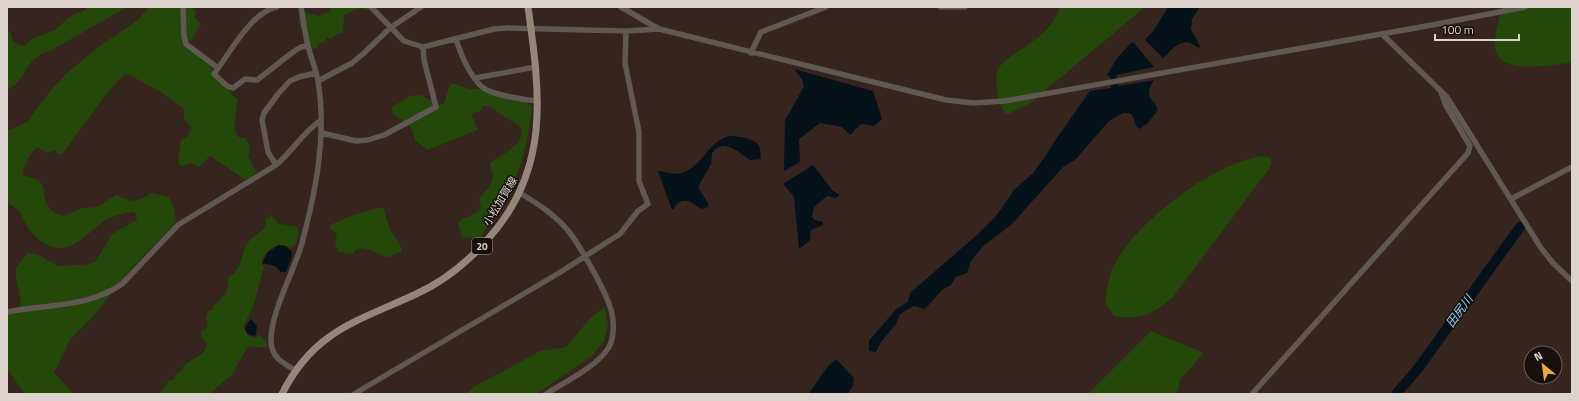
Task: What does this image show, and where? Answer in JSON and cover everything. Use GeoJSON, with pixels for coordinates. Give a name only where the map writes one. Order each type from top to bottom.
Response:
{"type":"FeatureCollection","features":[{"type":"Feature","properties":{"kind":"main road","name":"小松加賀線"},"geometry":{"type":"LineString","coordinates":[[282,394],[295,370],[315,346],[335,332],[371,313],[416,294],[458,270],[492,235],[520,193],[528,175],[533,153],[538,101],[536,67],[528,7]]}},
{"type":"Feature","properties":{"kind":"street"},"geometry":{"type":"LineString","coordinates":[[183,7],[184,36],[186,44],[218,68]]}},
{"type":"Feature","properties":{"kind":"street"},"geometry":{"type":"LineString","coordinates":[[277,7],[265,11],[253,20],[214,74],[227,86],[233,88],[245,79],[257,80],[293,52],[301,47],[308,46]]}},
{"type":"Feature","properties":{"kind":"street"},"geometry":{"type":"LineString","coordinates":[[295,370],[279,361],[272,351],[272,335],[277,311],[302,244],[320,157],[322,133],[318,81],[308,46],[301,7]]}},
{"type":"Feature","properties":{"kind":"street"},"geometry":{"type":"LineString","coordinates":[[371,7],[404,41],[423,46],[494,29],[531,28],[626,31],[659,29]]}},
{"type":"Feature","properties":{"kind":"street"},"geometry":{"type":"LineString","coordinates":[[318,81],[352,63],[390,28],[421,7]]}},
{"type":"Feature","properties":{"kind":"street"},"geometry":{"type":"LineString","coordinates":[[621,7],[659,29],[751,53],[973,104],[1005,101],[1382,34],[1497,9],[1525,7]]}},
{"type":"Feature","properties":{"kind":"street"},"geometry":{"type":"LineString","coordinates":[[751,53],[761,32],[826,7]]}},
{"type":"Feature","properties":{"kind":"street"},"geometry":{"type":"LineString","coordinates":[[940,7],[965,7]]}},
{"type":"Feature","properties":{"kind":"street"},"geometry":{"type":"LineString","coordinates":[[354,394],[559,273],[584,255],[620,234],[638,211],[648,204],[639,181],[639,132],[625,63],[626,31]]}},
{"type":"Feature","properties":{"kind":"street"},"geometry":{"type":"LineString","coordinates":[[1382,34],[1447,97],[1552,263],[1572,281]]}},
{"type":"Feature","properties":{"kind":"street"},"geometry":{"type":"LineString","coordinates":[[456,39],[467,65],[475,78],[486,89],[528,100],[538,101]]}},
{"type":"Feature","properties":{"kind":"street"},"geometry":{"type":"LineString","coordinates":[[322,133],[350,140],[368,140],[384,135],[436,108],[424,60],[423,46]]}},
{"type":"Feature","properties":{"kind":"street"},"geometry":{"type":"LineString","coordinates":[[475,78],[536,67]]}},
{"type":"Feature","properties":{"kind":"street"},"geometry":{"type":"LineString","coordinates":[[276,165],[268,152],[262,120],[264,113],[290,81],[316,72]]}},
{"type":"Feature","properties":{"kind":"street"},"geometry":{"type":"LineString","coordinates":[[1252,394],[1468,153],[1470,146],[1445,104],[1441,92]]}},
{"type":"Feature","properties":{"kind":"street"},"geometry":{"type":"LineString","coordinates":[[7,312],[93,299],[111,292],[122,284],[178,225],[276,165],[288,155],[313,125],[320,121]]}},
{"type":"Feature","properties":{"kind":"street"},"geometry":{"type":"LineString","coordinates":[[1511,199],[1572,167]]}},
{"type":"Feature","properties":{"kind":"street"},"geometry":{"type":"LineString","coordinates":[[520,193],[552,215],[570,233],[584,255],[611,308],[613,322],[611,342],[598,359],[546,394]]}},
{"type":"Feature","properties":{"kind":"green space"},"geometry":{"type":"Polygon","coordinates":[[[87,7],[127,7],[52,50],[43,53],[31,63],[19,81],[7,90],[7,30],[11,33],[13,42],[24,46],[33,38],[55,30],[69,17],[85,10],[87,7]]]}},
{"type":"Feature","properties":{"kind":"green space"},"geometry":{"type":"Polygon","coordinates":[[[149,7],[192,7],[196,12],[195,18],[201,24],[191,40],[184,43],[228,83],[231,94],[238,100],[234,128],[238,137],[246,138],[250,148],[248,157],[257,172],[246,180],[210,156],[199,167],[191,163],[183,166],[178,164],[181,140],[187,137],[192,129],[184,118],[184,109],[159,91],[126,73],[107,93],[63,153],[59,154],[54,150],[47,153],[37,147],[27,160],[23,175],[38,180],[43,186],[46,203],[52,211],[63,216],[83,208],[96,207],[117,195],[131,201],[135,201],[142,199],[151,193],[169,197],[174,208],[176,222],[129,271],[96,313],[70,340],[54,373],[73,394],[25,394],[7,369],[7,315],[19,312],[21,302],[16,277],[16,267],[28,253],[41,256],[57,266],[90,264],[96,261],[112,234],[137,220],[136,214],[132,212],[121,214],[106,220],[86,236],[70,246],[62,248],[53,247],[44,243],[30,231],[20,212],[7,202],[7,131],[27,122],[50,91],[66,74],[97,48],[138,20],[149,7]]]}},
{"type":"Feature","properties":{"kind":"green space"},"geometry":{"type":"Polygon","coordinates":[[[331,7],[368,7],[370,9],[369,11],[360,8],[344,15],[343,33],[337,34],[331,39],[327,38],[319,44],[317,48],[313,49],[298,22],[300,15],[304,12],[321,17],[321,14],[329,13],[331,7]]]}},
{"type":"Feature","properties":{"kind":"green space"},"geometry":{"type":"Polygon","coordinates":[[[1060,7],[1145,7],[1030,103],[1008,114],[1002,109],[998,96],[996,79],[998,69],[1007,59],[1048,28],[1060,7]]]}},
{"type":"Feature","properties":{"kind":"green space"},"geometry":{"type":"Polygon","coordinates":[[[1502,7],[1572,7],[1572,63],[1525,67],[1513,65],[1504,61],[1497,55],[1495,44],[1496,30],[1502,7]]]}},
{"type":"Feature","properties":{"kind":"green space"},"geometry":{"type":"Polygon","coordinates":[[[452,83],[469,89],[480,89],[525,102],[532,106],[526,144],[516,176],[502,205],[480,237],[464,238],[460,232],[458,223],[460,220],[476,213],[481,208],[479,198],[490,186],[494,174],[491,171],[490,162],[512,148],[517,143],[522,132],[519,126],[496,110],[484,105],[480,111],[471,114],[478,130],[427,150],[415,140],[412,129],[393,114],[392,107],[410,96],[421,95],[439,105],[444,104],[449,87],[452,83]]]}},
{"type":"Feature","properties":{"kind":"green space"},"geometry":{"type":"Polygon","coordinates":[[[1263,156],[1270,158],[1272,163],[1269,169],[1174,296],[1160,308],[1147,315],[1132,317],[1114,316],[1105,302],[1111,272],[1120,254],[1135,236],[1175,199],[1198,183],[1221,170],[1243,161],[1263,156]]]}},
{"type":"Feature","properties":{"kind":"green space"},"geometry":{"type":"Polygon","coordinates":[[[378,208],[384,208],[392,233],[401,246],[401,252],[387,257],[370,250],[360,248],[353,254],[339,253],[335,244],[337,233],[330,230],[330,225],[351,216],[378,208]]]}},
{"type":"Feature","properties":{"kind":"green space"},"geometry":{"type":"Polygon","coordinates":[[[271,215],[279,224],[298,227],[298,233],[295,245],[293,247],[290,248],[281,245],[276,246],[265,255],[262,264],[264,267],[253,307],[243,327],[247,335],[254,338],[260,335],[266,341],[267,348],[248,346],[232,375],[209,394],[158,394],[164,389],[168,381],[175,379],[175,375],[182,370],[184,366],[204,352],[207,343],[201,338],[201,331],[208,327],[206,318],[208,311],[212,310],[226,293],[228,279],[234,274],[239,266],[247,244],[266,226],[265,219],[271,215]]]}},
{"type":"Feature","properties":{"kind":"green space"},"geometry":{"type":"Polygon","coordinates":[[[605,307],[608,326],[604,341],[591,357],[536,394],[466,394],[472,388],[540,351],[566,347],[591,317],[605,307]]]}},
{"type":"Feature","properties":{"kind":"green space"},"geometry":{"type":"Polygon","coordinates":[[[1151,331],[1204,353],[1180,380],[1178,390],[1175,394],[1088,394],[1151,331]]]}},
{"type":"Feature","properties":{"kind":"shaded area"},"geometry":{"type":"Polygon","coordinates":[[[1168,7],[1200,7],[1192,19],[1191,29],[1201,48],[1190,43],[1181,43],[1163,58],[1145,40],[1154,30],[1168,7]]]}},
{"type":"Feature","properties":{"kind":"shaded area"},"geometry":{"type":"Polygon","coordinates":[[[1131,43],[1134,43],[1154,67],[1116,75],[1119,86],[1154,80],[1149,91],[1149,95],[1158,110],[1148,123],[1139,129],[1130,113],[1123,113],[1109,121],[1076,159],[1063,167],[1011,225],[983,246],[971,261],[967,273],[956,277],[951,285],[942,290],[925,309],[914,306],[900,314],[896,324],[881,342],[876,352],[869,351],[869,341],[896,309],[908,302],[910,293],[978,234],[997,215],[1014,190],[1034,172],[1090,91],[1111,88],[1111,78],[1107,75],[1117,58],[1131,43]]]}},
{"type":"Feature","properties":{"kind":"shaded area"},"geometry":{"type":"Polygon","coordinates":[[[794,69],[873,91],[882,119],[874,126],[861,124],[850,135],[842,127],[820,123],[799,139],[800,162],[784,171],[785,120],[804,86],[802,79],[794,69]]]}},
{"type":"Feature","properties":{"kind":"shaded area"},"geometry":{"type":"Polygon","coordinates":[[[729,136],[746,138],[757,143],[760,149],[761,159],[750,160],[736,150],[726,146],[717,148],[712,153],[711,164],[698,187],[708,203],[708,207],[701,209],[690,202],[681,201],[672,210],[658,171],[678,174],[688,170],[695,166],[715,143],[729,136]]]}},
{"type":"Feature","properties":{"kind":"shaded area"},"geometry":{"type":"Polygon","coordinates":[[[813,165],[833,191],[839,194],[839,196],[836,198],[827,196],[814,207],[812,217],[815,220],[823,222],[823,225],[811,230],[810,240],[799,249],[794,197],[783,184],[813,165]]]}},
{"type":"Feature","properties":{"kind":"shaded area"},"geometry":{"type":"Polygon","coordinates":[[[279,245],[286,246],[292,252],[291,260],[286,272],[281,272],[275,266],[262,263],[268,252],[279,245]]]}},
{"type":"Feature","properties":{"kind":"shaded area"},"geometry":{"type":"Polygon","coordinates":[[[251,319],[257,326],[256,335],[254,336],[248,334],[245,330],[251,319]]]}},
{"type":"Feature","properties":{"kind":"shaded area"},"geometry":{"type":"Polygon","coordinates":[[[837,360],[854,378],[853,386],[848,394],[808,394],[830,364],[837,360]]]}},
{"type":"Feature","properties":{"kind":"waterway","name":"田尻川"},"geometry":{"type":"LineString","coordinates":[[1396,394],[1417,370],[1520,227]]}}]}
